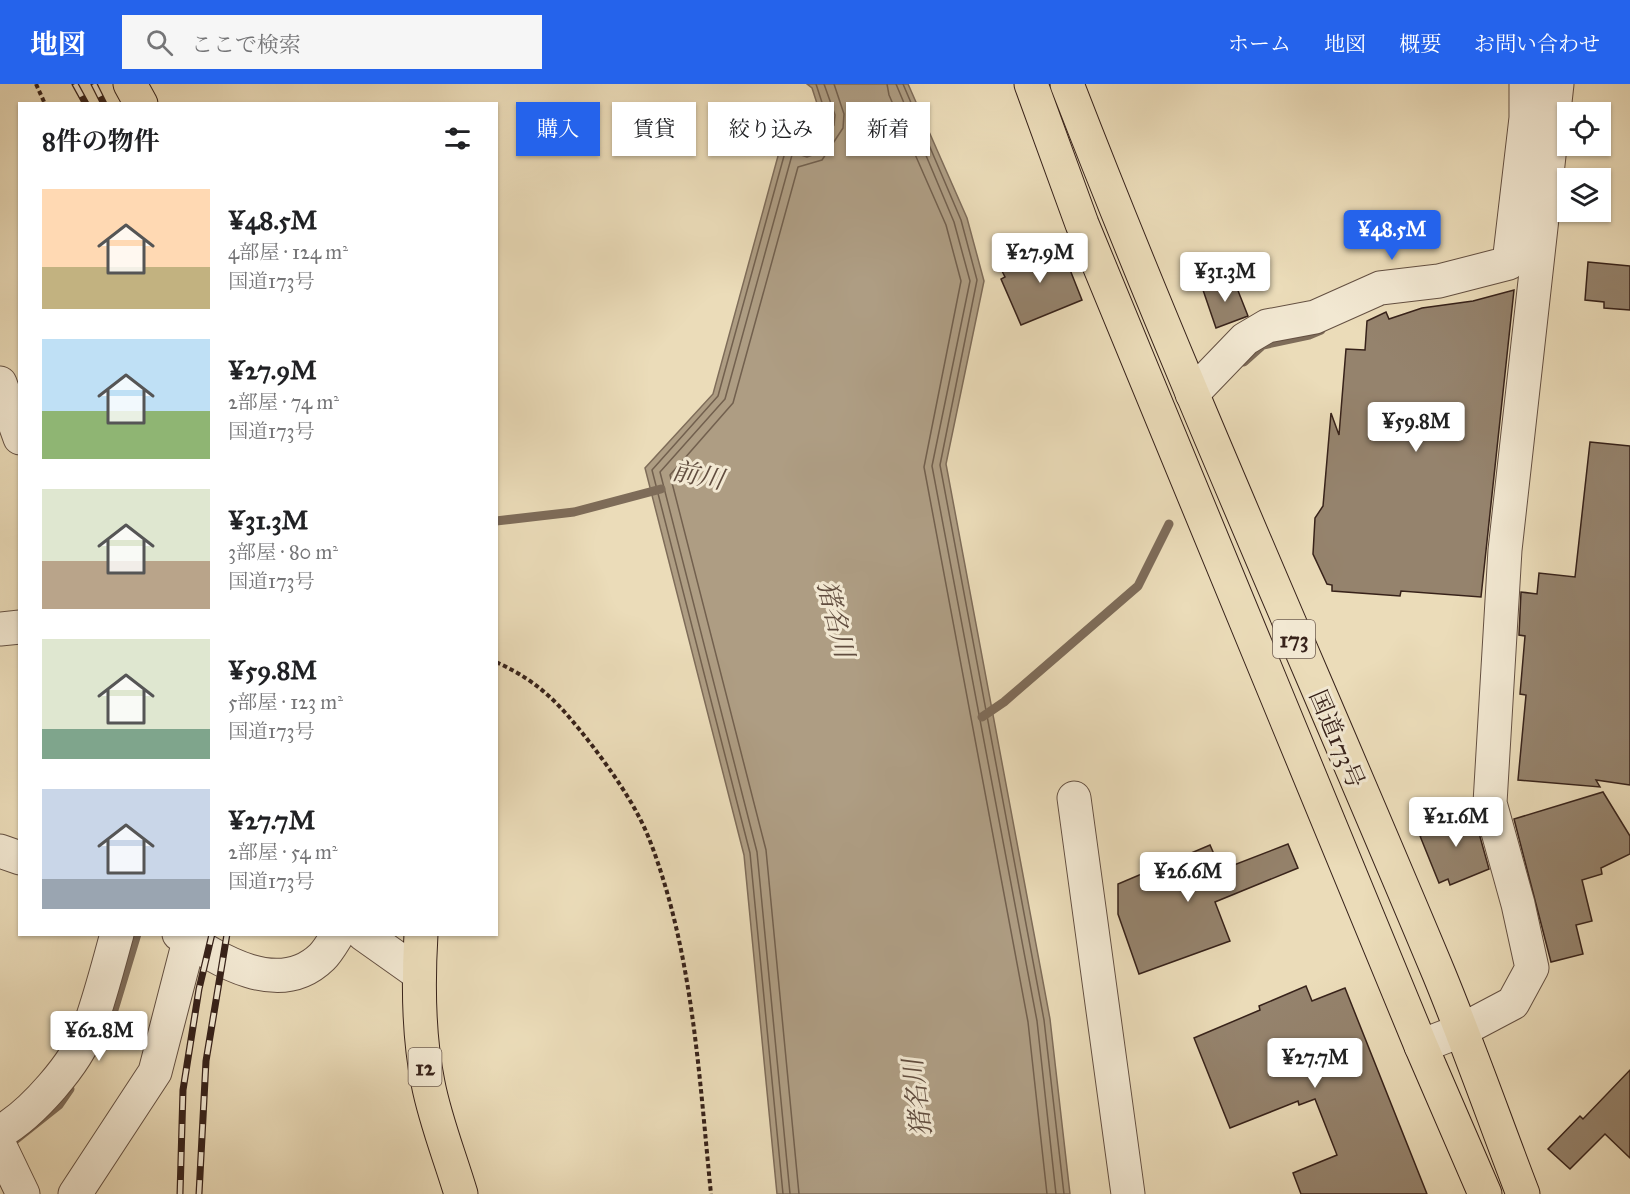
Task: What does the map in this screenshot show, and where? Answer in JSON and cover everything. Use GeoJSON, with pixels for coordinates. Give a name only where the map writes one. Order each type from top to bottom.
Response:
{"type":"FeatureCollection","features":[{"type":"Feature","properties":{"kind":"main road"},"geometry":{"type":"LineString","coordinates":[[130,84],[140,102]]}},
{"type":"Feature","properties":{"kind":"main road","name":"国道173号"},"geometry":{"type":"LineString","coordinates":[[1031,84],[1082,224],[1421,1046],[1485,1194]]}},
{"type":"Feature","properties":{"kind":"main road","name":"国道173号"},"geometry":{"type":"LineString","coordinates":[[1067,84],[1192,394],[1460,1031],[1523,1194]]}},
{"type":"Feature","properties":{"kind":"main road","name":"12"},"geometry":{"type":"LineString","coordinates":[[421,936],[418,973],[421,1031],[428,1084],[461,1194]]}},
{"type":"Feature","properties":{"kind":"street"},"geometry":{"type":"LineString","coordinates":[[1192,394],[1245,339],[1268,326],[1315,317],[1380,288],[1439,281],[1509,263],[1526,118],[1526,84]]}},
{"type":"Feature","properties":{"kind":"street"},"geometry":{"type":"LineString","coordinates":[[1421,1046],[1460,1031],[1513,1003],[1532,968],[1518,904],[1490,803],[1505,550],[1557,84]]}},
{"type":"Feature","properties":{"kind":"street"},"geometry":{"type":"LineString","coordinates":[[0,383],[18,432]]}},
{"type":"Feature","properties":{"kind":"street"},"geometry":{"type":"LineString","coordinates":[[0,629],[18,627]]}},
{"type":"Feature","properties":{"kind":"street"},"geometry":{"type":"LineString","coordinates":[[1074,798],[1128,1194]]}},
{"type":"Feature","properties":{"kind":"street"},"geometry":{"type":"LineString","coordinates":[[0,851],[18,857]]}},
{"type":"Feature","properties":{"kind":"street"},"geometry":{"type":"LineString","coordinates":[[0,1132],[18,1122],[54,1086],[89,1031],[116,936]]}},
{"type":"Feature","properties":{"kind":"street"},"geometry":{"type":"LineString","coordinates":[[75,1194],[155,1072],[184,938],[247,972],[284,977],[305,969],[323,957],[337,936]]}},
{"type":"Feature","properties":{"kind":"street"},"geometry":{"type":"LineString","coordinates":[[366,936],[418,973]]}},
{"type":"Feature","properties":{"kind":"street"},"geometry":{"type":"LineString","coordinates":[[0,1146],[23,1194]]}},
{"type":"Feature","properties":{"kind":"path"},"geometry":{"type":"LineString","coordinates":[[36,84],[44,102]]}},
{"type":"Feature","properties":{"kind":"path"},"geometry":{"type":"LineString","coordinates":[[498,663],[524,675],[560,704],[610,770],[650,840],[675,923],[692,1012],[711,1194]]}},
{"type":"Feature","properties":{"kind":"water","name":"猪名川"},"geometry":{"type":"Polygon","coordinates":[[[807,84],[908,84],[916,102],[846,102],[846,156],[930,156],[930,134],[967,218],[984,281],[946,464],[1050,1019],[1070,1194],[777,1194],[744,855],[645,468],[713,394],[778,156],[834,156],[834,102],[817,102],[812,88],[807,84]]]}},
{"type":"Feature","properties":{"kind":"building"},"geometry":{"type":"Polygon","coordinates":[[[1048,245],[1051,251],[1061,247],[1082,300],[1021,325],[1001,279],[1005,277],[1002,271],[1013,267],[1011,262],[1021,258],[1020,256],[1048,245]]]}},
{"type":"Feature","properties":{"kind":"building"},"geometry":{"type":"Polygon","coordinates":[[[1588,262],[1630,266],[1630,310],[1604,308],[1604,302],[1585,300],[1588,262]]]}},
{"type":"Feature","properties":{"kind":"building"},"geometry":{"type":"Polygon","coordinates":[[[1233,278],[1248,316],[1216,328],[1203,290],[1233,278]]]}},
{"type":"Feature","properties":{"kind":"building"},"geometry":{"type":"Polygon","coordinates":[[[1514,290],[1481,597],[1401,591],[1400,596],[1332,591],[1332,585],[1327,584],[1313,554],[1315,518],[1323,506],[1331,413],[1339,435],[1346,349],[1365,350],[1367,321],[1386,312],[1389,319],[1422,308],[1473,301],[1514,290]]]}},
{"type":"Feature","properties":{"kind":"building"},"geometry":{"type":"Polygon","coordinates":[[[1590,442],[1630,446],[1630,785],[1596,780],[1600,787],[1518,780],[1526,695],[1520,694],[1525,636],[1519,635],[1521,592],[1537,594],[1539,573],[1575,577],[1590,442]]]}},
{"type":"Feature","properties":{"kind":"building"},"geometry":{"type":"Polygon","coordinates":[[[1603,792],[1630,836],[1630,854],[1601,868],[1602,874],[1582,880],[1592,921],[1576,925],[1583,954],[1551,962],[1514,819],[1603,792]]]}},
{"type":"Feature","properties":{"kind":"building"},"geometry":{"type":"Polygon","coordinates":[[[1472,808],[1489,869],[1450,885],[1448,879],[1439,883],[1420,836],[1431,832],[1429,825],[1472,808]]]}},
{"type":"Feature","properties":{"kind":"building"},"geometry":{"type":"Polygon","coordinates":[[[1288,844],[1298,868],[1215,902],[1230,941],[1139,974],[1118,914],[1118,884],[1210,845],[1221,870],[1288,844]]]}},
{"type":"Feature","properties":{"kind":"building"},"geometry":{"type":"Polygon","coordinates":[[[1306,986],[1312,1001],[1345,988],[1427,1194],[1301,1194],[1293,1173],[1337,1155],[1315,1099],[1299,1105],[1298,1101],[1230,1128],[1194,1038],[1260,1010],[1259,1006],[1306,986]]]}},
{"type":"Feature","properties":{"kind":"building"},"geometry":{"type":"Polygon","coordinates":[[[1630,1070],[1630,1158],[1605,1134],[1570,1169],[1548,1149],[1580,1116],[1583,1119],[1630,1070]]]}},
{"type":"Feature","properties":{"kind":"waterway"},"geometry":{"type":"LineString","coordinates":[[1244,362],[1263,345],[1309,335],[1321,330]]}},
{"type":"Feature","properties":{"kind":"waterway","name":"前川"},"geometry":{"type":"LineString","coordinates":[[498,521],[574,512],[661,489]]}},
{"type":"Feature","properties":{"kind":"waterway"},"geometry":{"type":"LineString","coordinates":[[982,717],[1004,702],[1138,586],[1169,524]]}},
{"type":"Feature","properties":{"kind":"waterway","name":"前川"},"geometry":{"type":"LineString","coordinates":[[94,1052],[107,1033],[136,936]]}},
{"type":"Feature","properties":{"kind":"waterway","name":"前川"},"geometry":{"type":"LineString","coordinates":[[15,1140],[59,1105],[70,1089]]}},
{"type":"Feature","properties":{"kind":"railway"},"geometry":{"type":"LineString","coordinates":[[75,84],[85,102]]}},
{"type":"Feature","properties":{"kind":"railway"},"geometry":{"type":"LineString","coordinates":[[94,84],[103,102]]}},
{"type":"Feature","properties":{"kind":"railway"},"geometry":{"type":"LineString","coordinates":[[180,1194],[183,1090],[199,989],[212,936]]}},
{"type":"Feature","properties":{"kind":"railway"},"geometry":{"type":"LineString","coordinates":[[199,1194],[206,1061],[227,936]]}}]}
